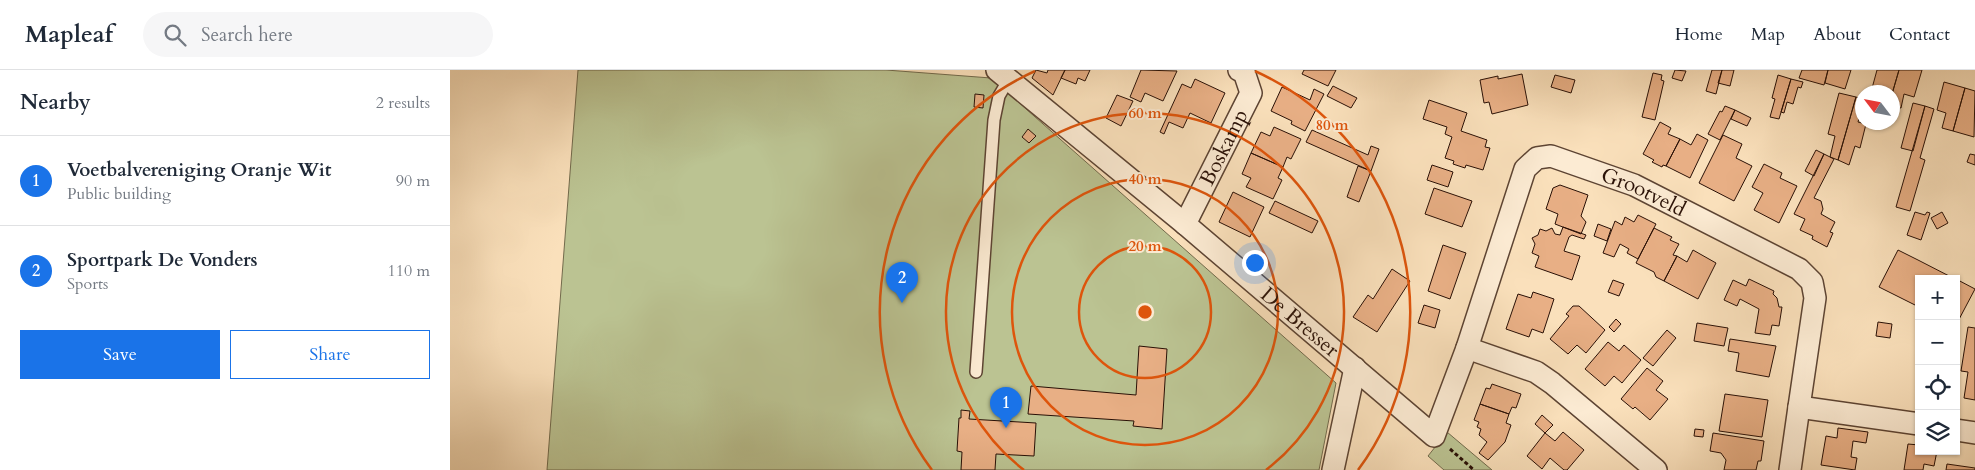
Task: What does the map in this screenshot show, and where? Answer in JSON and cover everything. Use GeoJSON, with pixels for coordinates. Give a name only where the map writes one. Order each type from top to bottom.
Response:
{"type":"FeatureCollection","features":[{"type":"Feature","properties":{"kind":"street","name":"Boskamp"},"geometry":{"type":"LineString","coordinates":[[1185,224],[1251,93],[1244,72],[1240,70]]}},
{"type":"Feature","properties":{"kind":"street","name":"De Bresser"},"geometry":{"type":"LineString","coordinates":[[1003,75],[1185,224],[1434,436]]}},
{"type":"Feature","properties":{"kind":"street","name":"Grootveld"},"geometry":{"type":"LineString","coordinates":[[1434,436],[1467,348],[1525,169],[1537,158],[1551,156],[1634,185],[1799,269],[1812,282],[1815,298],[1790,470]]}},
{"type":"Feature","properties":{"kind":"street"},"geometry":{"type":"LineString","coordinates":[[1467,348],[1536,372],[1544,377],[1656,470]]}},
{"type":"Feature","properties":{"kind":"street"},"geometry":{"type":"LineString","coordinates":[[1332,470],[1355,368]]}},
{"type":"Feature","properties":{"kind":"street"},"geometry":{"type":"LineString","coordinates":[[1799,407],[1915,423]]}},
{"type":"Feature","properties":{"kind":"street"},"geometry":{"type":"LineString","coordinates":[[1960,431],[1975,433]]}},
{"type":"Feature","properties":{"kind":"lane","name":"De Bresser"},"geometry":{"type":"LineString","coordinates":[[976,372],[994,120],[1003,75]]}},
{"type":"Feature","properties":{"kind":"path"},"geometry":{"type":"LineString","coordinates":[[1434,436],[1474,470]]}},
{"type":"Feature","properties":{"kind":"green space"},"geometry":{"type":"Polygon","coordinates":[[[578,70],[886,70],[991,78],[1336,383],[1319,470],[547,470],[578,70]]]}},
{"type":"Feature","properties":{"kind":"green space"},"geometry":{"type":"Polygon","coordinates":[[[1447,432],[1492,470],[1444,470],[1428,456],[1447,432]]]}},
{"type":"Feature","properties":{"kind":"building"},"geometry":{"type":"Polygon","coordinates":[[[1036,70],[1047,73],[1048,70],[1065,70],[1053,95],[1032,78],[1036,70]]]}},
{"type":"Feature","properties":{"kind":"building"},"geometry":{"type":"Polygon","coordinates":[[[1065,70],[1090,70],[1085,81],[1078,78],[1076,84],[1061,78],[1065,70]]]}},
{"type":"Feature","properties":{"kind":"building"},"geometry":{"type":"Polygon","coordinates":[[[1141,70],[1177,71],[1163,101],[1145,93],[1141,102],[1130,97],[1141,70]]]}},
{"type":"Feature","properties":{"kind":"building"},"geometry":{"type":"Polygon","coordinates":[[[1304,70],[1336,70],[1328,86],[1302,74],[1304,70]]]}},
{"type":"Feature","properties":{"kind":"building"},"geometry":{"type":"Polygon","coordinates":[[[1675,70],[1686,71],[1682,81],[1672,78],[1675,70]]]}},
{"type":"Feature","properties":{"kind":"building"},"geometry":{"type":"Polygon","coordinates":[[[1712,70],[1722,70],[1716,94],[1706,91],[1712,70]]]}},
{"type":"Feature","properties":{"kind":"building"},"geometry":{"type":"Polygon","coordinates":[[[1722,70],[1734,70],[1730,86],[1718,83],[1722,70]]]}},
{"type":"Feature","properties":{"kind":"building"},"geometry":{"type":"Polygon","coordinates":[[[1802,70],[1828,70],[1824,85],[1799,78],[1802,70]]]}},
{"type":"Feature","properties":{"kind":"building"},"geometry":{"type":"Polygon","coordinates":[[[1828,70],[1851,70],[1845,89],[1825,83],[1828,70]]]}},
{"type":"Feature","properties":{"kind":"building"},"geometry":{"type":"Polygon","coordinates":[[[1877,70],[1899,70],[1895,85],[1873,85],[1877,70]]]}},
{"type":"Feature","properties":{"kind":"building"},"geometry":{"type":"Polygon","coordinates":[[[1899,70],[1922,70],[1914,97],[1904,94],[1901,108],[1900,85],[1895,85],[1899,70]]]}},
{"type":"Feature","properties":{"kind":"building"},"geometry":{"type":"Polygon","coordinates":[[[1653,73],[1662,75],[1661,80],[1664,81],[1655,120],[1642,117],[1653,73]]]}},
{"type":"Feature","properties":{"kind":"building"},"geometry":{"type":"Polygon","coordinates":[[[1522,74],[1528,105],[1492,114],[1489,102],[1484,103],[1480,80],[1498,76],[1498,79],[1522,74]]]}},
{"type":"Feature","properties":{"kind":"building"},"geometry":{"type":"Polygon","coordinates":[[[1555,75],[1575,80],[1571,93],[1551,87],[1555,75]]]}},
{"type":"Feature","properties":{"kind":"building"},"geometry":{"type":"Polygon","coordinates":[[[1778,75],[1791,79],[1779,119],[1770,117],[1775,99],[1772,98],[1778,75]]]}},
{"type":"Feature","properties":{"kind":"building"},"geometry":{"type":"Polygon","coordinates":[[[1195,79],[1225,93],[1211,123],[1190,113],[1183,128],[1169,122],[1164,134],[1160,132],[1182,84],[1191,88],[1195,79]]]}},
{"type":"Feature","properties":{"kind":"building"},"geometry":{"type":"Polygon","coordinates":[[[1791,79],[1803,82],[1801,88],[1798,87],[1793,104],[1787,102],[1784,113],[1781,112],[1791,79]]]}},
{"type":"Feature","properties":{"kind":"building"},"geometry":{"type":"Polygon","coordinates":[[[1944,82],[1965,88],[1953,131],[1942,128],[1946,113],[1937,110],[1944,82]]]}},
{"type":"Feature","properties":{"kind":"building"},"geometry":{"type":"Polygon","coordinates":[[[1333,86],[1357,98],[1351,108],[1327,96],[1333,86]]]}},
{"type":"Feature","properties":{"kind":"building"},"geometry":{"type":"Polygon","coordinates":[[[1282,87],[1310,100],[1314,89],[1324,94],[1305,131],[1291,124],[1292,121],[1271,111],[1282,87]]]}},
{"type":"Feature","properties":{"kind":"building"},"geometry":{"type":"Polygon","coordinates":[[[1965,88],[1975,91],[1974,137],[1953,131],[1965,88]]]}},
{"type":"Feature","properties":{"kind":"building"},"geometry":{"type":"Polygon","coordinates":[[[1839,93],[1855,97],[1838,160],[1830,157],[1835,136],[1828,134],[1839,93]]]}},
{"type":"Feature","properties":{"kind":"building"},"geometry":{"type":"Polygon","coordinates":[[[975,94],[984,95],[983,108],[974,107],[975,94]]]}},
{"type":"Feature","properties":{"kind":"building"},"geometry":{"type":"Polygon","coordinates":[[[1117,95],[1133,101],[1121,126],[1106,118],[1117,95]]]}},
{"type":"Feature","properties":{"kind":"building"},"geometry":{"type":"Polygon","coordinates":[[[1429,100],[1467,113],[1461,131],[1487,140],[1485,147],[1490,148],[1483,170],[1466,165],[1465,168],[1453,164],[1454,161],[1445,158],[1452,137],[1445,134],[1447,127],[1423,119],[1429,100]]]}},
{"type":"Feature","properties":{"kind":"building"},"geometry":{"type":"Polygon","coordinates":[[[1855,100],[1855,130],[1864,130],[1860,148],[1855,146],[1849,165],[1838,160],[1855,100]]]}},
{"type":"Feature","properties":{"kind":"building"},"geometry":{"type":"Polygon","coordinates":[[[1913,103],[1925,106],[1913,151],[1901,148],[1913,103]]]}},
{"type":"Feature","properties":{"kind":"building"},"geometry":{"type":"Polygon","coordinates":[[[1725,106],[1735,110],[1720,140],[1708,134],[1720,111],[1722,112],[1725,106]]]}},
{"type":"Feature","properties":{"kind":"building"},"geometry":{"type":"Polygon","coordinates":[[[1925,106],[1934,109],[1920,158],[1925,160],[1910,211],[1896,207],[1925,106]]]}},
{"type":"Feature","properties":{"kind":"building"},"geometry":{"type":"Polygon","coordinates":[[[1735,110],[1751,118],[1747,126],[1731,119],[1735,110]]]}},
{"type":"Feature","properties":{"kind":"building"},"geometry":{"type":"Polygon","coordinates":[[[1660,122],[1671,128],[1668,134],[1680,139],[1666,166],[1663,165],[1662,167],[1652,162],[1654,160],[1643,154],[1660,122]]]}},
{"type":"Feature","properties":{"kind":"building"},"geometry":{"type":"Polygon","coordinates":[[[1274,127],[1301,139],[1291,159],[1287,157],[1283,167],[1251,153],[1261,132],[1270,136],[1274,127]]]}},
{"type":"Feature","properties":{"kind":"building"},"geometry":{"type":"Polygon","coordinates":[[[1028,129],[1036,136],[1029,143],[1022,137],[1028,129]]]}},
{"type":"Feature","properties":{"kind":"building"},"geometry":{"type":"Polygon","coordinates":[[[1312,130],[1368,155],[1371,146],[1379,149],[1371,171],[1306,142],[1312,130]]]}},
{"type":"Feature","properties":{"kind":"building"},"geometry":{"type":"Polygon","coordinates":[[[1697,134],[1708,140],[1690,178],[1666,166],[1680,139],[1691,145],[1697,134]]]}},
{"type":"Feature","properties":{"kind":"building"},"geometry":{"type":"Polygon","coordinates":[[[1723,135],[1742,144],[1736,158],[1752,166],[1734,201],[1699,183],[1723,135]]]}},
{"type":"Feature","properties":{"kind":"building"},"geometry":{"type":"Polygon","coordinates":[[[1816,150],[1824,154],[1814,176],[1805,171],[1816,150]]]}},
{"type":"Feature","properties":{"kind":"building"},"geometry":{"type":"Polygon","coordinates":[[[1251,153],[1283,167],[1278,178],[1282,180],[1273,199],[1246,187],[1251,178],[1242,174],[1251,153]]]}},
{"type":"Feature","properties":{"kind":"building"},"geometry":{"type":"Polygon","coordinates":[[[1824,154],[1834,159],[1814,198],[1821,201],[1823,209],[1821,214],[1835,222],[1830,232],[1833,233],[1827,247],[1812,239],[1813,236],[1800,230],[1805,219],[1794,214],[1824,154]]]}},
{"type":"Feature","properties":{"kind":"building"},"geometry":{"type":"Polygon","coordinates":[[[1970,154],[1975,155],[1975,165],[1967,162],[1970,154]]]}},
{"type":"Feature","properties":{"kind":"building"},"geometry":{"type":"Polygon","coordinates":[[[1764,164],[1782,173],[1780,178],[1797,186],[1779,223],[1754,210],[1763,193],[1752,187],[1764,164]]]}},
{"type":"Feature","properties":{"kind":"building"},"geometry":{"type":"Polygon","coordinates":[[[1432,165],[1453,172],[1448,187],[1427,180],[1432,165]]]}},
{"type":"Feature","properties":{"kind":"building"},"geometry":{"type":"Polygon","coordinates":[[[1358,166],[1371,171],[1359,202],[1347,197],[1358,166]]]}},
{"type":"Feature","properties":{"kind":"building"},"geometry":{"type":"Polygon","coordinates":[[[1560,185],[1588,195],[1581,216],[1586,222],[1581,234],[1555,224],[1558,214],[1546,209],[1553,188],[1560,185]]]}},
{"type":"Feature","properties":{"kind":"building"},"geometry":{"type":"Polygon","coordinates":[[[1434,188],[1472,201],[1462,227],[1425,214],[1434,188]]]}},
{"type":"Feature","properties":{"kind":"building"},"geometry":{"type":"Polygon","coordinates":[[[1233,192],[1264,207],[1250,237],[1219,222],[1233,192]]]}},
{"type":"Feature","properties":{"kind":"building"},"geometry":{"type":"Polygon","coordinates":[[[1275,201],[1318,221],[1312,233],[1269,213],[1275,201]]]}},
{"type":"Feature","properties":{"kind":"building"},"geometry":{"type":"Polygon","coordinates":[[[1915,212],[1925,215],[1927,212],[1930,213],[1921,240],[1907,235],[1915,212]]]}},
{"type":"Feature","properties":{"kind":"building"},"geometry":{"type":"Polygon","coordinates":[[[1942,212],[1948,223],[1937,229],[1931,218],[1942,212]]]}},
{"type":"Feature","properties":{"kind":"building"},"geometry":{"type":"Polygon","coordinates":[[[1638,215],[1656,224],[1638,259],[1627,253],[1629,249],[1620,244],[1614,257],[1603,253],[1615,221],[1622,225],[1625,217],[1634,222],[1638,215]]]}},
{"type":"Feature","properties":{"kind":"building"},"geometry":{"type":"Polygon","coordinates":[[[1598,224],[1611,229],[1607,241],[1594,236],[1598,224]]]}},
{"type":"Feature","properties":{"kind":"building"},"geometry":{"type":"Polygon","coordinates":[[[1563,227],[1586,235],[1584,239],[1572,235],[1569,237],[1564,251],[1580,256],[1572,280],[1535,267],[1539,256],[1532,253],[1535,244],[1532,238],[1538,235],[1540,229],[1546,231],[1552,228],[1555,234],[1560,235],[1563,227]]]}},
{"type":"Feature","properties":{"kind":"building"},"geometry":{"type":"Polygon","coordinates":[[[1654,228],[1672,237],[1670,240],[1679,244],[1673,255],[1677,256],[1664,281],[1656,277],[1654,272],[1636,263],[1654,228]]]}},
{"type":"Feature","properties":{"kind":"building"},"geometry":{"type":"Polygon","coordinates":[[[1443,245],[1466,253],[1450,299],[1428,291],[1443,245]]]}},
{"type":"Feature","properties":{"kind":"building"},"geometry":{"type":"Polygon","coordinates":[[[1693,250],[1716,263],[1698,299],[1664,281],[1677,256],[1687,262],[1693,250]]]}},
{"type":"Feature","properties":{"kind":"building"},"geometry":{"type":"Polygon","coordinates":[[[1898,250],[1947,275],[1915,275],[1915,305],[1879,287],[1898,250]]]}},
{"type":"Feature","properties":{"kind":"building"},"geometry":{"type":"Polygon","coordinates":[[[1392,269],[1410,281],[1377,332],[1353,317],[1368,295],[1373,299],[1392,269]]]}},
{"type":"Feature","properties":{"kind":"building"},"geometry":{"type":"Polygon","coordinates":[[[1749,279],[1774,291],[1773,294],[1777,298],[1779,307],[1782,307],[1779,326],[1772,325],[1770,335],[1755,333],[1759,309],[1740,299],[1737,306],[1724,300],[1733,280],[1746,286],[1749,279]]]}},
{"type":"Feature","properties":{"kind":"building"},"geometry":{"type":"Polygon","coordinates":[[[1613,280],[1624,284],[1619,296],[1608,292],[1613,280]]]}},
{"type":"Feature","properties":{"kind":"building"},"geometry":{"type":"Polygon","coordinates":[[[1960,281],[1975,289],[1960,317],[1960,281]]]}},
{"type":"Feature","properties":{"kind":"building"},"geometry":{"type":"Polygon","coordinates":[[[1533,292],[1554,299],[1543,333],[1532,329],[1529,337],[1506,329],[1518,294],[1531,298],[1533,292]]]}},
{"type":"Feature","properties":{"kind":"building"},"geometry":{"type":"Polygon","coordinates":[[[1424,305],[1440,310],[1435,328],[1418,323],[1424,305]]]}},
{"type":"Feature","properties":{"kind":"building"},"geometry":{"type":"Polygon","coordinates":[[[1573,306],[1579,306],[1605,330],[1586,353],[1577,345],[1568,354],[1550,339],[1569,316],[1566,314],[1573,306]]]}},
{"type":"Feature","properties":{"kind":"building"},"geometry":{"type":"Polygon","coordinates":[[[1616,319],[1621,324],[1614,332],[1609,327],[1616,319]]]}},
{"type":"Feature","properties":{"kind":"building"},"geometry":{"type":"Polygon","coordinates":[[[1878,322],[1892,324],[1890,338],[1876,336],[1878,322]]]}},
{"type":"Feature","properties":{"kind":"building"},"geometry":{"type":"Polygon","coordinates":[[[1697,323],[1728,328],[1724,346],[1694,341],[1697,323]]]}},
{"type":"Feature","properties":{"kind":"building"},"geometry":{"type":"Polygon","coordinates":[[[1968,327],[1975,328],[1975,400],[1964,398],[1968,372],[1961,371],[1968,327]]]}},
{"type":"Feature","properties":{"kind":"building"},"geometry":{"type":"Polygon","coordinates":[[[1667,330],[1676,338],[1653,366],[1643,358],[1667,330]]]}},
{"type":"Feature","properties":{"kind":"building"},"geometry":{"type":"Polygon","coordinates":[[[1730,339],[1776,346],[1769,377],[1736,371],[1739,353],[1728,351],[1730,339]]]}},
{"type":"Feature","properties":{"kind":"building"},"geometry":{"type":"Polygon","coordinates":[[[1608,342],[1619,351],[1624,345],[1641,360],[1622,383],[1614,376],[1605,386],[1585,369],[1608,342]]]}},
{"type":"Feature","properties":{"kind":"building"},"geometry":{"type":"Polygon","coordinates":[[[1139,346],[1167,349],[1162,429],[1133,426],[1134,421],[1028,414],[1031,386],[1136,395],[1139,346]]]}},
{"type":"Feature","properties":{"kind":"building"},"geometry":{"type":"Polygon","coordinates":[[[1647,368],[1663,381],[1656,390],[1668,399],[1650,420],[1635,407],[1633,409],[1621,399],[1647,368]]]}},
{"type":"Feature","properties":{"kind":"building"},"geometry":{"type":"Polygon","coordinates":[[[1492,384],[1521,394],[1516,408],[1512,407],[1509,414],[1480,404],[1486,388],[1490,389],[1492,384]]]}},
{"type":"Feature","properties":{"kind":"building"},"geometry":{"type":"Polygon","coordinates":[[[1725,394],[1768,400],[1762,437],[1719,431],[1725,394]]]}},
{"type":"Feature","properties":{"kind":"building"},"geometry":{"type":"Polygon","coordinates":[[[1480,404],[1509,414],[1506,423],[1511,425],[1505,442],[1488,460],[1479,453],[1487,442],[1479,435],[1481,429],[1477,427],[1479,422],[1474,420],[1480,404]]]}},
{"type":"Feature","properties":{"kind":"building"},"geometry":{"type":"Polygon","coordinates":[[[961,410],[970,411],[969,419],[1036,423],[1034,456],[996,454],[995,470],[961,470],[962,452],[957,451],[961,410]]]}},
{"type":"Feature","properties":{"kind":"building"},"geometry":{"type":"Polygon","coordinates":[[[1542,415],[1553,425],[1545,433],[1535,424],[1542,415]]]}},
{"type":"Feature","properties":{"kind":"building"},"geometry":{"type":"Polygon","coordinates":[[[1838,428],[1868,432],[1866,443],[1853,441],[1851,457],[1857,458],[1855,470],[1821,465],[1826,436],[1837,438],[1838,428]]]}},
{"type":"Feature","properties":{"kind":"building"},"geometry":{"type":"Polygon","coordinates":[[[1695,429],[1704,430],[1703,437],[1694,436],[1695,429]]]}},
{"type":"Feature","properties":{"kind":"building"},"geometry":{"type":"Polygon","coordinates":[[[1563,432],[1584,450],[1567,470],[1564,470],[1550,458],[1542,469],[1527,456],[1545,433],[1555,441],[1563,432]]]}},
{"type":"Feature","properties":{"kind":"building"},"geometry":{"type":"Polygon","coordinates":[[[1713,433],[1764,441],[1761,461],[1758,461],[1756,470],[1724,470],[1726,460],[1721,453],[1710,451],[1713,433]]]}},
{"type":"Feature","properties":{"kind":"building"},"geometry":{"type":"Polygon","coordinates":[[[1908,444],[1915,445],[1915,455],[1936,455],[1934,466],[1924,464],[1923,470],[1904,470],[1908,444]]]}},
{"type":"Feature","properties":{"kind":"building"},"geometry":{"type":"Polygon","coordinates":[[[1947,464],[1975,468],[1975,470],[1946,470],[1947,464]]]}},
{"type":"Feature","properties":{"kind":"place","name":"Sportpark De Vonders"},"geometry":{"type":"Point","coordinates":[902,303]}},
{"type":"Feature","properties":{"kind":"place","name":"Voetbalvereniging Oranje Wit"},"geometry":{"type":"Point","coordinates":[1006,428]}}]}
